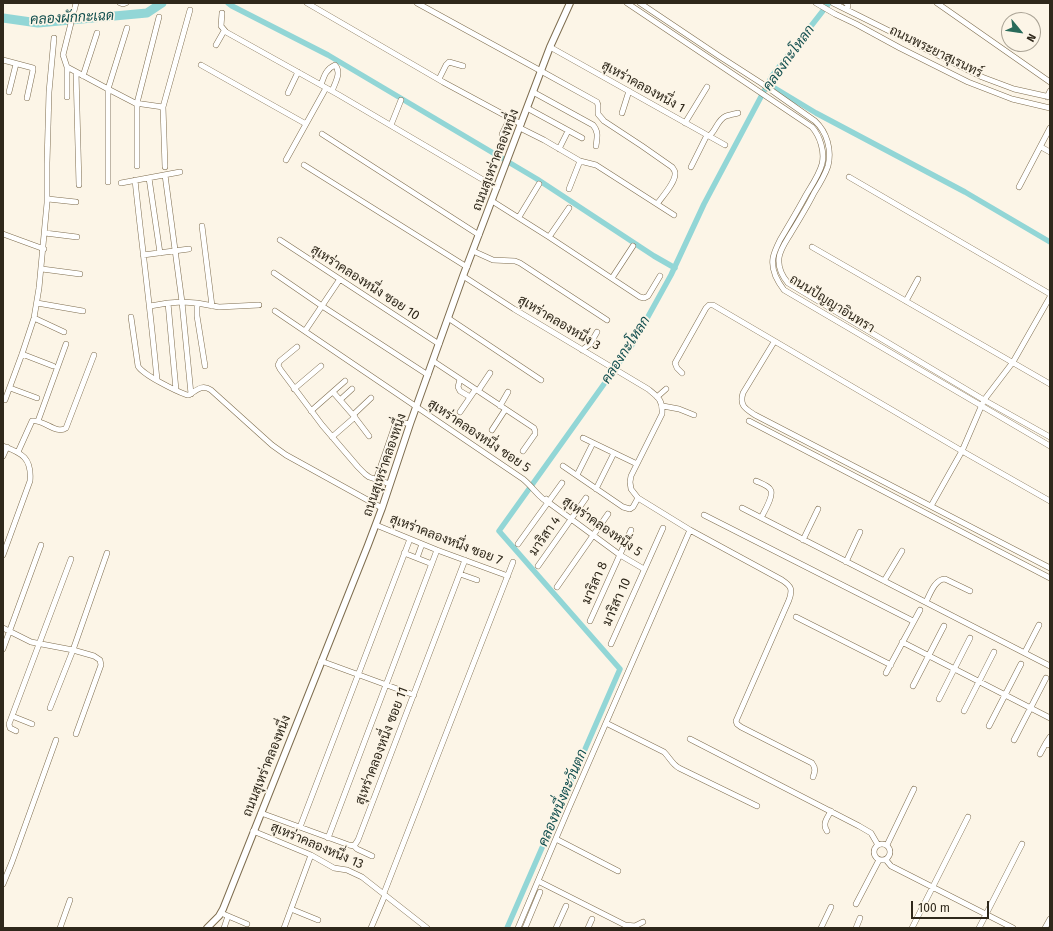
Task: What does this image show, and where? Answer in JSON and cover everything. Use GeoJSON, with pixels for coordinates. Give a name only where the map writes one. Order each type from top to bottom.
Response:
{"type":"FeatureCollection","features":[{"type":"Feature","properties":{"kind":"main road","name":"ถนนสุเหร่าคลองหนึ่ง"},"geometry":{"type":"LineString","coordinates":[[209,928],[221,912],[376,525],[410,424],[463,276],[550,48],[570,3]]}},
{"type":"Feature","properties":{"kind":"street"},"geometry":{"type":"LineString","coordinates":[[66,97],[67,67],[63,55],[76,3]]}},
{"type":"Feature","properties":{"kind":"street"},"geometry":{"type":"LineString","coordinates":[[120,3],[126,3]]}},
{"type":"Feature","properties":{"kind":"street"},"geometry":{"type":"LineString","coordinates":[[307,3],[438,79],[510,118],[520,126],[580,161],[596,164],[674,215]]}},
{"type":"Feature","properties":{"kind":"street"},"geometry":{"type":"LineString","coordinates":[[417,3],[597,102],[598,114],[604,121],[675,170],[671,184],[657,204]]}},
{"type":"Feature","properties":{"kind":"street","name":"ถนนปัญญาอินทรา"},"geometry":{"type":"LineString","coordinates":[[627,3],[816,131],[822,158],[822,165],[814,182],[775,249],[772,259],[774,273],[778,283],[784,290],[1050,446]]}},
{"type":"Feature","properties":{"kind":"street","name":"ถนนปัญญาอินทรา"},"geometry":{"type":"LineString","coordinates":[[640,3],[773,92],[820,126],[824,132],[828,141],[829,149],[828,166],[781,251],[779,258],[780,270],[788,283],[984,400],[1050,437]]}},
{"type":"Feature","properties":{"kind":"street","name":"ถนนพระยาสุเรนทร์"},"geometry":{"type":"LineString","coordinates":[[817,3],[835,14],[968,82],[1012,99],[1050,108]]}},
{"type":"Feature","properties":{"kind":"street"},"geometry":{"type":"LineString","coordinates":[[846,3],[848,5],[847,10]]}},
{"type":"Feature","properties":{"kind":"street"},"geometry":{"type":"LineString","coordinates":[[937,3],[1050,82]]}},
{"type":"Feature","properties":{"kind":"street","name":"ถนนพระยาสุเรนทร์"},"geometry":{"type":"LineString","coordinates":[[835,4],[982,77],[1014,89],[1048,97]]}},
{"type":"Feature","properties":{"kind":"street"},"geometry":{"type":"LineString","coordinates":[[165,167],[163,107],[190,10]]}},
{"type":"Feature","properties":{"kind":"street"},"geometry":{"type":"LineString","coordinates":[[222,13],[220,21],[224,30],[391,125],[497,188]]}},
{"type":"Feature","properties":{"kind":"street"},"geometry":{"type":"LineString","coordinates":[[136,166],[137,103],[159,17]]}},
{"type":"Feature","properties":{"kind":"street"},"geometry":{"type":"LineString","coordinates":[[108,182],[108,89],[127,28]]}},
{"type":"Feature","properties":{"kind":"street"},"geometry":{"type":"LineString","coordinates":[[216,45],[224,30]]}},
{"type":"Feature","properties":{"kind":"street"},"geometry":{"type":"LineString","coordinates":[[83,76],[97,34]]}},
{"type":"Feature","properties":{"kind":"street"},"geometry":{"type":"LineString","coordinates":[[5,400],[34,318],[42,269],[48,199],[47,162],[49,92],[54,38]]}},
{"type":"Feature","properties":{"kind":"street","name":"สุเหร่าคลองหนึ่ง 1"},"geometry":{"type":"LineString","coordinates":[[550,48],[725,145]]}},
{"type":"Feature","properties":{"kind":"street"},"geometry":{"type":"LineString","coordinates":[[3,60],[33,68],[27,98]]}},
{"type":"Feature","properties":{"kind":"street"},"geometry":{"type":"LineString","coordinates":[[438,79],[449,62],[463,66]]}},
{"type":"Feature","properties":{"kind":"street"},"geometry":{"type":"LineString","coordinates":[[9,92],[16,64]]}},
{"type":"Feature","properties":{"kind":"street"},"geometry":{"type":"LineString","coordinates":[[201,65],[306,124]]}},
{"type":"Feature","properties":{"kind":"street"},"geometry":{"type":"LineString","coordinates":[[321,85],[327,71],[335,65],[337,66],[339,72],[332,91]]}},
{"type":"Feature","properties":{"kind":"street"},"geometry":{"type":"LineString","coordinates":[[67,67],[137,103],[163,107]]}},
{"type":"Feature","properties":{"kind":"street"},"geometry":{"type":"LineString","coordinates":[[76,72],[79,185]]}},
{"type":"Feature","properties":{"kind":"street"},"geometry":{"type":"LineString","coordinates":[[288,92],[298,72]]}},
{"type":"Feature","properties":{"kind":"street"},"geometry":{"type":"LineString","coordinates":[[685,123],[706,87]]}},
{"type":"Feature","properties":{"kind":"street"},"geometry":{"type":"LineString","coordinates":[[286,160],[326,88]]}},
{"type":"Feature","properties":{"kind":"street"},"geometry":{"type":"LineString","coordinates":[[622,112],[629,91]]}},
{"type":"Feature","properties":{"kind":"street"},"geometry":{"type":"LineString","coordinates":[[1048,97],[1050,91]]}},
{"type":"Feature","properties":{"kind":"street"},"geometry":{"type":"LineString","coordinates":[[533,92],[593,126],[598,134],[596,146]]}},
{"type":"Feature","properties":{"kind":"street"},"geometry":{"type":"LineString","coordinates":[[391,125],[402,100]]}},
{"type":"Feature","properties":{"kind":"street"},"geometry":{"type":"LineString","coordinates":[[527,108],[582,138]]}},
{"type":"Feature","properties":{"kind":"street"},"geometry":{"type":"LineString","coordinates":[[692,167],[708,135],[713,132],[725,116],[738,113]]}},
{"type":"Feature","properties":{"kind":"street"},"geometry":{"type":"LineString","coordinates":[[502,134],[510,118]]}},
{"type":"Feature","properties":{"kind":"street"},"geometry":{"type":"LineString","coordinates":[[1019,187],[1050,128]]}},
{"type":"Feature","properties":{"kind":"street"},"geometry":{"type":"LineString","coordinates":[[559,149],[568,131]]}},
{"type":"Feature","properties":{"kind":"street"},"geometry":{"type":"LineString","coordinates":[[322,134],[479,235]]}},
{"type":"Feature","properties":{"kind":"street"},"geometry":{"type":"LineString","coordinates":[[1041,147],[1050,152]]}},
{"type":"Feature","properties":{"kind":"street"},"geometry":{"type":"LineString","coordinates":[[569,189],[580,161]]}},
{"type":"Feature","properties":{"kind":"street"},"geometry":{"type":"LineString","coordinates":[[304,165],[467,267]]}},
{"type":"Feature","properties":{"kind":"street"},"geometry":{"type":"LineString","coordinates":[[121,183],[180,172]]}},
{"type":"Feature","properties":{"kind":"street"},"geometry":{"type":"LineString","coordinates":[[166,175],[182,302],[191,394]]}},
{"type":"Feature","properties":{"kind":"street"},"geometry":{"type":"LineString","coordinates":[[849,177],[1050,294]]}},
{"type":"Feature","properties":{"kind":"street"},"geometry":{"type":"LineString","coordinates":[[149,178],[160,253]]}},
{"type":"Feature","properties":{"kind":"street"},"geometry":{"type":"LineString","coordinates":[[135,180],[157,380]]}},
{"type":"Feature","properties":{"kind":"street"},"geometry":{"type":"LineString","coordinates":[[519,218],[538,184]]}},
{"type":"Feature","properties":{"kind":"street"},"geometry":{"type":"LineString","coordinates":[[48,199],[76,202]]}},
{"type":"Feature","properties":{"kind":"street"},"geometry":{"type":"LineString","coordinates":[[492,202],[549,237],[640,297],[644,298],[648,296],[660,276]]}},
{"type":"Feature","properties":{"kind":"street"},"geometry":{"type":"LineString","coordinates":[[549,237],[569,208]]}},
{"type":"Feature","properties":{"kind":"street"},"geometry":{"type":"LineString","coordinates":[[202,226],[212,306]]}},
{"type":"Feature","properties":{"kind":"street"},"geometry":{"type":"LineString","coordinates":[[3,234],[44,249]]}},
{"type":"Feature","properties":{"kind":"street"},"geometry":{"type":"LineString","coordinates":[[45,234],[77,238]]}},
{"type":"Feature","properties":{"kind":"street","name":"สุเหร่าคลองหนึ่ง ซอย 10"},"geometry":{"type":"LineString","coordinates":[[280,240],[439,344]]}},
{"type":"Feature","properties":{"kind":"street"},"geometry":{"type":"LineString","coordinates":[[612,278],[633,246]]}},
{"type":"Feature","properties":{"kind":"street"},"geometry":{"type":"LineString","coordinates":[[812,247],[1050,384]]}},
{"type":"Feature","properties":{"kind":"street"},"geometry":{"type":"LineString","coordinates":[[143,255],[189,249]]}},
{"type":"Feature","properties":{"kind":"street"},"geometry":{"type":"LineString","coordinates":[[473,251],[493,260],[515,261],[520,263],[607,320]]}},
{"type":"Feature","properties":{"kind":"street"},"geometry":{"type":"LineString","coordinates":[[42,269],[80,274]]}},
{"type":"Feature","properties":{"kind":"street"},"geometry":{"type":"LineString","coordinates":[[274,273],[428,375]]}},
{"type":"Feature","properties":{"kind":"street","name":"สุเหร่าคลองหนึ่ง 3"},"geometry":{"type":"LineString","coordinates":[[463,276],[514,309],[648,389],[661,401],[663,406]]}},
{"type":"Feature","properties":{"kind":"street"},"geometry":{"type":"LineString","coordinates":[[305,332],[340,279]]}},
{"type":"Feature","properties":{"kind":"street"},"geometry":{"type":"LineString","coordinates":[[906,301],[918,279]]}},
{"type":"Feature","properties":{"kind":"street"},"geometry":{"type":"LineString","coordinates":[[932,516],[934,507],[962,451],[984,400],[1013,362],[1050,297]]}},
{"type":"Feature","properties":{"kind":"street"},"geometry":{"type":"LineString","coordinates":[[150,306],[182,302],[219,307],[259,305]]}},
{"type":"Feature","properties":{"kind":"street"},"geometry":{"type":"LineString","coordinates":[[37,303],[83,311]]}},
{"type":"Feature","properties":{"kind":"street"},"geometry":{"type":"LineString","coordinates":[[168,303],[176,390]]}},
{"type":"Feature","properties":{"kind":"street"},"geometry":{"type":"LineString","coordinates":[[197,303],[197,316],[205,366]]}},
{"type":"Feature","properties":{"kind":"street"},"geometry":{"type":"LineString","coordinates":[[682,373],[677,368],[675,363],[706,308],[709,305],[713,305],[774,342],[1050,501]]}},
{"type":"Feature","properties":{"kind":"street","name":"สุเหร่าคลองหนึ่ง ซอย 5"},"geometry":{"type":"LineString","coordinates":[[275,311],[529,484]]}},
{"type":"Feature","properties":{"kind":"street"},"geometry":{"type":"LineString","coordinates":[[131,317],[139,369],[186,395],[191,394],[202,387],[206,387],[272,445],[286,455],[382,508]]}},
{"type":"Feature","properties":{"kind":"street"},"geometry":{"type":"LineString","coordinates":[[34,318],[64,332]]}},
{"type":"Feature","properties":{"kind":"street"},"geometry":{"type":"LineString","coordinates":[[448,318],[541,380]]}},
{"type":"Feature","properties":{"kind":"street"},"geometry":{"type":"LineString","coordinates":[[582,350],[590,344],[597,332]]}},
{"type":"Feature","properties":{"kind":"street"},"geometry":{"type":"LineString","coordinates":[[774,342],[741,399],[742,404],[755,415],[1050,568]]}},
{"type":"Feature","properties":{"kind":"street"},"geometry":{"type":"LineString","coordinates":[[38,421],[66,344]]}},
{"type":"Feature","properties":{"kind":"street"},"geometry":{"type":"LineString","coordinates":[[297,347],[278,365],[294,389],[364,474],[376,480],[390,484]]}},
{"type":"Feature","properties":{"kind":"street"},"geometry":{"type":"LineString","coordinates":[[22,354],[53,366]]}},
{"type":"Feature","properties":{"kind":"street"},"geometry":{"type":"LineString","coordinates":[[18,452],[32,421],[38,421],[59,430],[66,428],[94,355]]}},
{"type":"Feature","properties":{"kind":"street"},"geometry":{"type":"LineString","coordinates":[[433,361],[534,428],[535,434],[523,451]]}},
{"type":"Feature","properties":{"kind":"street"},"geometry":{"type":"LineString","coordinates":[[294,389],[321,366]]}},
{"type":"Feature","properties":{"kind":"street"},"geometry":{"type":"LineString","coordinates":[[460,412],[470,397],[490,373]]}},
{"type":"Feature","properties":{"kind":"street"},"geometry":{"type":"LineString","coordinates":[[460,379],[458,387],[460,391],[470,397]]}},
{"type":"Feature","properties":{"kind":"street"},"geometry":{"type":"LineString","coordinates":[[311,411],[345,381]]}},
{"type":"Feature","properties":{"kind":"street"},"geometry":{"type":"LineString","coordinates":[[10,388],[37,398]]}},
{"type":"Feature","properties":{"kind":"street"},"geometry":{"type":"LineString","coordinates":[[340,400],[352,389]]}},
{"type":"Feature","properties":{"kind":"street"},"geometry":{"type":"LineString","coordinates":[[657,397],[666,389]]}},
{"type":"Feature","properties":{"kind":"street"},"geometry":{"type":"LineString","coordinates":[[333,392],[369,436]]}},
{"type":"Feature","properties":{"kind":"street"},"geometry":{"type":"LineString","coordinates":[[500,406],[508,392]]}},
{"type":"Feature","properties":{"kind":"street"},"geometry":{"type":"LineString","coordinates":[[332,437],[371,398]]}},
{"type":"Feature","properties":{"kind":"street"},"geometry":{"type":"LineString","coordinates":[[694,415],[680,409],[663,406],[662,414],[631,476],[631,489],[638,498],[690,530],[782,580],[790,586],[791,592],[789,600],[736,721],[741,727],[812,764],[815,770],[813,777]]}},
{"type":"Feature","properties":{"kind":"street"},"geometry":{"type":"LineString","coordinates":[[492,430],[506,410]]}},
{"type":"Feature","properties":{"kind":"street"},"geometry":{"type":"LineString","coordinates":[[749,421],[1050,578]]}},
{"type":"Feature","properties":{"kind":"street"},"geometry":{"type":"LineString","coordinates":[[376,480],[395,425],[400,422],[410,424]]}},
{"type":"Feature","properties":{"kind":"street"},"geometry":{"type":"LineString","coordinates":[[583,438],[637,464]]}},
{"type":"Feature","properties":{"kind":"street"},"geometry":{"type":"LineString","coordinates":[[577,476],[593,443]]}},
{"type":"Feature","properties":{"kind":"street"},"geometry":{"type":"LineString","coordinates":[[3,456],[5,447],[18,452],[27,460],[31,473],[30,481],[3,554]]}},
{"type":"Feature","properties":{"kind":"street"},"geometry":{"type":"LineString","coordinates":[[596,489],[614,453]]}},
{"type":"Feature","properties":{"kind":"street"},"geometry":{"type":"LineString","coordinates":[[563,466],[622,507],[630,509],[633,507],[638,498]]}},
{"type":"Feature","properties":{"kind":"street"},"geometry":{"type":"LineString","coordinates":[[756,481],[770,488],[772,492],[772,496],[761,518]]}},
{"type":"Feature","properties":{"kind":"street"},"geometry":{"type":"LineString","coordinates":[[518,544],[562,483]]}},
{"type":"Feature","properties":{"kind":"street","name":"สุเหร่าคลองหนึ่ง 5"},"geometry":{"type":"LineString","coordinates":[[529,484],[544,501],[548,502],[620,555],[644,569]]}},
{"type":"Feature","properties":{"kind":"street","name":"มาริสา 4"},"geometry":{"type":"LineString","coordinates":[[538,566],[586,498]]}},
{"type":"Feature","properties":{"kind":"street"},"geometry":{"type":"LineString","coordinates":[[920,510],[924,502]]}},
{"type":"Feature","properties":{"kind":"street"},"geometry":{"type":"LineString","coordinates":[[742,508],[1050,666]]}},
{"type":"Feature","properties":{"kind":"street"},"geometry":{"type":"LineString","coordinates":[[803,540],[818,509]]}},
{"type":"Feature","properties":{"kind":"street"},"geometry":{"type":"LineString","coordinates":[[557,587],[608,514]]}},
{"type":"Feature","properties":{"kind":"street"},"geometry":{"type":"LineString","coordinates":[[704,515],[914,621]]}},
{"type":"Feature","properties":{"kind":"street","name":"สุเหร่าคลองหนึ่ง ซอย 7"},"geometry":{"type":"LineString","coordinates":[[376,525],[437,550],[508,576]]}},
{"type":"Feature","properties":{"kind":"street","name":"มาริสา 10"},"geometry":{"type":"LineString","coordinates":[[611,644],[663,528]]}},
{"type":"Feature","properties":{"kind":"street","name":"มาริสา 8"},"geometry":{"type":"LineString","coordinates":[[590,621],[631,530]]}},
{"type":"Feature","properties":{"kind":"street"},"geometry":{"type":"LineString","coordinates":[[518,928],[690,530]]}},
{"type":"Feature","properties":{"kind":"street"},"geometry":{"type":"LineString","coordinates":[[846,562],[860,532]]}},
{"type":"Feature","properties":{"kind":"street"},"geometry":{"type":"LineString","coordinates":[[300,827],[410,539]]}},
{"type":"Feature","properties":{"kind":"street"},"geometry":{"type":"LineString","coordinates":[[417,558],[422,544]]}},
{"type":"Feature","properties":{"kind":"street"},"geometry":{"type":"LineString","coordinates":[[3,649],[41,545]]}},
{"type":"Feature","properties":{"kind":"street"},"geometry":{"type":"LineString","coordinates":[[328,838],[437,550]]}},
{"type":"Feature","properties":{"kind":"street"},"geometry":{"type":"LineString","coordinates":[[884,582],[902,552]]}},
{"type":"Feature","properties":{"kind":"street"},"geometry":{"type":"LineString","coordinates":[[50,708],[73,650],[108,553]]}},
{"type":"Feature","properties":{"kind":"street"},"geometry":{"type":"LineString","coordinates":[[404,553],[432,564]]}},
{"type":"Feature","properties":{"kind":"street"},"geometry":{"type":"LineString","coordinates":[[16,732],[9,726],[12,716],[71,559]]}},
{"type":"Feature","properties":{"kind":"street","name":"สุเหร่าคลองหนึ่ง ซอย 11"},"geometry":{"type":"LineString","coordinates":[[354,846],[364,825],[465,560]]}},
{"type":"Feature","properties":{"kind":"street"},"geometry":{"type":"LineString","coordinates":[[371,928],[513,562]]}},
{"type":"Feature","properties":{"kind":"street"},"geometry":{"type":"LineString","coordinates":[[460,574],[477,580]]}},
{"type":"Feature","properties":{"kind":"street"},"geometry":{"type":"LineString","coordinates":[[926,602],[938,580],[942,578],[945,578],[970,591]]}},
{"type":"Feature","properties":{"kind":"street"},"geometry":{"type":"LineString","coordinates":[[886,673],[920,610]]}},
{"type":"Feature","properties":{"kind":"street"},"geometry":{"type":"LineString","coordinates":[[796,617],[891,665]]}},
{"type":"Feature","properties":{"kind":"street"},"geometry":{"type":"LineString","coordinates":[[1024,652],[1039,625]]}},
{"type":"Feature","properties":{"kind":"street"},"geometry":{"type":"LineString","coordinates":[[912,686],[944,626]]}},
{"type":"Feature","properties":{"kind":"street"},"geometry":{"type":"LineString","coordinates":[[3,628],[27,640],[94,656],[101,662],[76,734]]}},
{"type":"Feature","properties":{"kind":"street"},"geometry":{"type":"LineString","coordinates":[[939,698],[970,638]]}},
{"type":"Feature","properties":{"kind":"street"},"geometry":{"type":"LineString","coordinates":[[902,642],[1050,718]]}},
{"type":"Feature","properties":{"kind":"street"},"geometry":{"type":"LineString","coordinates":[[964,711],[994,652]]}},
{"type":"Feature","properties":{"kind":"street"},"geometry":{"type":"LineString","coordinates":[[322,661],[414,695]]}},
{"type":"Feature","properties":{"kind":"street"},"geometry":{"type":"LineString","coordinates":[[989,726],[1021,664]]}},
{"type":"Feature","properties":{"kind":"street"},"geometry":{"type":"LineString","coordinates":[[1014,740],[1046,678]]}},
{"type":"Feature","properties":{"kind":"street"},"geometry":{"type":"LineString","coordinates":[[12,716],[32,724]]}},
{"type":"Feature","properties":{"kind":"street"},"geometry":{"type":"LineString","coordinates":[[606,723],[664,752],[679,768],[757,806]]}},
{"type":"Feature","properties":{"kind":"street"},"geometry":{"type":"LineString","coordinates":[[1040,754],[1048,744],[1050,737]]}},
{"type":"Feature","properties":{"kind":"street"},"geometry":{"type":"LineString","coordinates":[[690,739],[872,833],[878,845]]}},
{"type":"Feature","properties":{"kind":"street"},"geometry":{"type":"LineString","coordinates":[[3,884],[56,740]]}},
{"type":"Feature","properties":{"kind":"street"},"geometry":{"type":"LineString","coordinates":[[887,845],[914,789]]}},
{"type":"Feature","properties":{"kind":"street"},"geometry":{"type":"LineString","coordinates":[[826,831],[824,825],[831,811]]}},
{"type":"Feature","properties":{"kind":"street"},"geometry":{"type":"LineString","coordinates":[[261,813],[354,846],[372,856]]}},
{"type":"Feature","properties":{"kind":"street"},"geometry":{"type":"LineString","coordinates":[[912,928],[968,817]]}},
{"type":"Feature","properties":{"kind":"street","name":"สุเหร่าคลองหนึ่ง 13"},"geometry":{"type":"LineString","coordinates":[[253,831],[311,855],[334,868],[346,870],[362,876],[427,928]]}},
{"type":"Feature","properties":{"kind":"street"},"geometry":{"type":"LineString","coordinates":[[556,838],[618,871]]}},
{"type":"Feature","properties":{"kind":"street"},"geometry":{"type":"LineString","coordinates":[[978,928],[1022,844]]}},
{"type":"Feature","properties":{"kind":"street"},"geometry":{"type":"LineString","coordinates":[[878,845],[887,845],[890,848],[891,852],[886,860],[882,861],[876,858],[874,850],[878,845]]}},
{"type":"Feature","properties":{"kind":"street"},"geometry":{"type":"LineString","coordinates":[[284,928],[311,855]]}},
{"type":"Feature","properties":{"kind":"street"},"geometry":{"type":"LineString","coordinates":[[856,904],[879,860]]}},
{"type":"Feature","properties":{"kind":"street"},"geometry":{"type":"LineString","coordinates":[[886,860],[890,866],[1013,928]]}},
{"type":"Feature","properties":{"kind":"street"},"geometry":{"type":"LineString","coordinates":[[538,881],[625,925],[635,926],[642,922]]}},
{"type":"Feature","properties":{"kind":"street"},"geometry":{"type":"LineString","coordinates":[[525,928],[540,892]]}},
{"type":"Feature","properties":{"kind":"street"},"geometry":{"type":"LineString","coordinates":[[60,928],[70,900]]}},
{"type":"Feature","properties":{"kind":"street"},"geometry":{"type":"LineString","coordinates":[[556,928],[566,906]]}},
{"type":"Feature","properties":{"kind":"street"},"geometry":{"type":"LineString","coordinates":[[821,928],[831,907]]}},
{"type":"Feature","properties":{"kind":"street"},"geometry":{"type":"LineString","coordinates":[[291,909],[318,920]]}},
{"type":"Feature","properties":{"kind":"street"},"geometry":{"type":"LineString","coordinates":[[221,912],[247,924]]}},
{"type":"Feature","properties":{"kind":"street"},"geometry":{"type":"LineString","coordinates":[[224,928],[228,916]]}},
{"type":"Feature","properties":{"kind":"street"},"geometry":{"type":"LineString","coordinates":[[856,928],[860,918]]}},
{"type":"Feature","properties":{"kind":"street"},"geometry":{"type":"LineString","coordinates":[[588,928],[592,919]]}},
{"type":"Feature","properties":{"kind":"street"},"geometry":{"type":"LineString","coordinates":[[1046,928],[1050,919]]}},
{"type":"Feature","properties":{"kind":"waterway","name":"คลองผักกะเฉด"},"geometry":{"type":"LineString","coordinates":[[3,18],[38,23],[147,13],[162,3]]}},
{"type":"Feature","properties":{"kind":"waterway"},"geometry":{"type":"LineString","coordinates":[[228,3],[328,55],[537,179],[654,256],[675,268]]}},
{"type":"Feature","properties":{"kind":"waterway","name":"คลองกะโหลก"},"geometry":{"type":"LineString","coordinates":[[507,928],[620,669],[499,531],[634,342],[671,275],[704,204],[772,76],[829,3]]}},
{"type":"Feature","properties":{"kind":"waterway"},"geometry":{"type":"LineString","coordinates":[[768,84],[816,113],[965,192],[1050,242]]}},
{"type":"Feature","properties":{"kind":"water label","name":"คลองหนึ่งตะวันตก"},"geometry":{"type":"Point","coordinates":[563,798]}}]}
